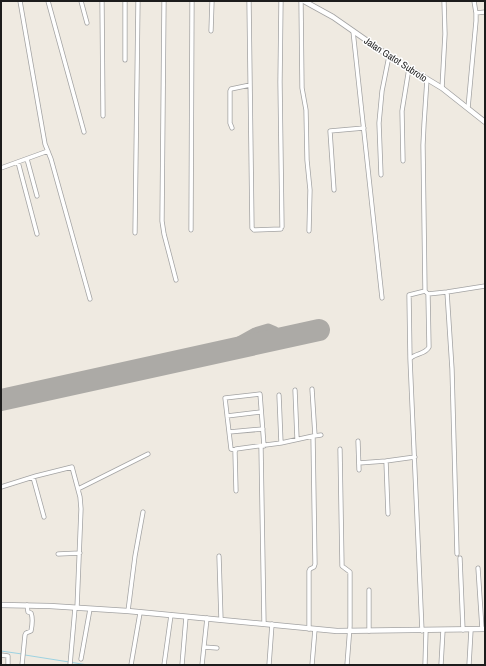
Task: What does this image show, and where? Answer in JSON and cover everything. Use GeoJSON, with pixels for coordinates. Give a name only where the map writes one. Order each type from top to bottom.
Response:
{"type":"FeatureCollection","features":[{"type":"Feature","properties":{"kind":"street"},"geometry":{"type":"LineString","coordinates":[[20,1],[43,137],[90,299]]}},
{"type":"Feature","properties":{"kind":"street"},"geometry":{"type":"LineString","coordinates":[[48,1],[84,132]]}},
{"type":"Feature","properties":{"kind":"street"},"geometry":{"type":"LineString","coordinates":[[81,1],[87,23]]}},
{"type":"Feature","properties":{"kind":"street"},"geometry":{"type":"LineString","coordinates":[[102,1],[103,116]]}},
{"type":"Feature","properties":{"kind":"street"},"geometry":{"type":"LineString","coordinates":[[124,60],[125,1]]}},
{"type":"Feature","properties":{"kind":"street"},"geometry":{"type":"LineString","coordinates":[[135,233],[138,1]]}},
{"type":"Feature","properties":{"kind":"street"},"geometry":{"type":"LineString","coordinates":[[164,1],[162,221],[176,280]]}},
{"type":"Feature","properties":{"kind":"street"},"geometry":{"type":"LineString","coordinates":[[192,1],[192,230]]}},
{"type":"Feature","properties":{"kind":"street"},"geometry":{"type":"LineString","coordinates":[[211,31],[212,1]]}},
{"type":"Feature","properties":{"kind":"street"},"geometry":{"type":"LineString","coordinates":[[249,1],[252,228],[254,230],[282,228],[280,89],[281,1]]}},
{"type":"Feature","properties":{"kind":"street"},"geometry":{"type":"LineString","coordinates":[[303,1],[302,88],[306,110],[307,160],[310,190],[309,231]]}},
{"type":"Feature","properties":{"kind":"street","name":"Jalan Gatot Subroto"},"geometry":{"type":"LineString","coordinates":[[303,1],[442,88],[485,122]]}},
{"type":"Feature","properties":{"kind":"street"},"geometry":{"type":"LineString","coordinates":[[442,88],[445,34],[444,1]]}},
{"type":"Feature","properties":{"kind":"street"},"geometry":{"type":"LineString","coordinates":[[468,108],[476,13],[474,1]]}},
{"type":"Feature","properties":{"kind":"street"},"geometry":{"type":"LineString","coordinates":[[476,13],[485,12]]}},
{"type":"Feature","properties":{"kind":"street"},"geometry":{"type":"LineString","coordinates":[[353,31],[382,298]]}},
{"type":"Feature","properties":{"kind":"street"},"geometry":{"type":"LineString","coordinates":[[380,176],[379,123],[382,91],[389,56]]}},
{"type":"Feature","properties":{"kind":"street"},"geometry":{"type":"LineString","coordinates":[[403,161],[401,116],[409,68]]}},
{"type":"Feature","properties":{"kind":"street"},"geometry":{"type":"LineString","coordinates":[[410,359],[413,355],[427,351],[429,347],[424,124],[427,79]]}},
{"type":"Feature","properties":{"kind":"street"},"geometry":{"type":"LineString","coordinates":[[232,128],[230,123],[230,91],[231,89],[250,85]]}},
{"type":"Feature","properties":{"kind":"street"},"geometry":{"type":"LineString","coordinates":[[334,190],[330,131],[364,128]]}},
{"type":"Feature","properties":{"kind":"street"},"geometry":{"type":"LineString","coordinates":[[1,168],[48,151]]}},
{"type":"Feature","properties":{"kind":"street"},"geometry":{"type":"LineString","coordinates":[[27,159],[37,196]]}},
{"type":"Feature","properties":{"kind":"street"},"geometry":{"type":"LineString","coordinates":[[18,162],[37,234]]}},
{"type":"Feature","properties":{"kind":"street"},"geometry":{"type":"LineString","coordinates":[[425,665],[410,359],[409,294],[447,292],[485,286]]}},
{"type":"Feature","properties":{"kind":"street"},"geometry":{"type":"LineString","coordinates":[[447,292],[452,369],[458,556],[463,630]]}},
{"type":"Feature","properties":{"kind":"street"},"geometry":{"type":"LineString","coordinates":[[309,629],[309,570],[314,567],[315,564],[312,389]]}},
{"type":"Feature","properties":{"kind":"street"},"geometry":{"type":"LineString","coordinates":[[295,390],[297,439]]}},
{"type":"Feature","properties":{"kind":"street"},"geometry":{"type":"LineString","coordinates":[[264,624],[263,446],[263,429],[260,394],[225,398],[230,449],[235,450],[240,448],[263,446],[321,435]]}},
{"type":"Feature","properties":{"kind":"street"},"geometry":{"type":"LineString","coordinates":[[279,395],[281,443]]}},
{"type":"Feature","properties":{"kind":"street"},"geometry":{"type":"LineString","coordinates":[[227,416],[261,412]]}},
{"type":"Feature","properties":{"kind":"street"},"geometry":{"type":"LineString","coordinates":[[229,432],[263,429]]}},
{"type":"Feature","properties":{"kind":"street"},"geometry":{"type":"LineString","coordinates":[[358,441],[359,470]]}},
{"type":"Feature","properties":{"kind":"street"},"geometry":{"type":"LineString","coordinates":[[340,449],[342,566],[350,572],[350,631],[347,665]]}},
{"type":"Feature","properties":{"kind":"street"},"geometry":{"type":"LineString","coordinates":[[235,450],[236,491]]}},
{"type":"Feature","properties":{"kind":"street"},"geometry":{"type":"LineString","coordinates":[[78,489],[148,454]]}},
{"type":"Feature","properties":{"kind":"street"},"geometry":{"type":"LineString","coordinates":[[359,463],[415,457]]}},
{"type":"Feature","properties":{"kind":"street"},"geometry":{"type":"LineString","coordinates":[[386,461],[388,514]]}},
{"type":"Feature","properties":{"kind":"street"},"geometry":{"type":"LineString","coordinates":[[1,487],[72,466],[81,509],[80,553],[70,663]]}},
{"type":"Feature","properties":{"kind":"street"},"geometry":{"type":"LineString","coordinates":[[33,477],[44,517]]}},
{"type":"Feature","properties":{"kind":"street"},"geometry":{"type":"LineString","coordinates":[[128,611],[135,556],[143,512]]}},
{"type":"Feature","properties":{"kind":"street"},"geometry":{"type":"LineString","coordinates":[[58,554],[80,553]]}},
{"type":"Feature","properties":{"kind":"street"},"geometry":{"type":"LineString","coordinates":[[219,556],[221,620]]}},
{"type":"Feature","properties":{"kind":"street"},"geometry":{"type":"LineString","coordinates":[[1,605],[27,605],[128,611],[272,624],[309,629],[350,631],[471,630],[483,629],[478,568]]}},
{"type":"Feature","properties":{"kind":"street"},"geometry":{"type":"LineString","coordinates":[[369,590],[369,631]]}},
{"type":"Feature","properties":{"kind":"street"},"geometry":{"type":"LineString","coordinates":[[22,665],[25,635],[31,631],[32,626],[32,615],[28,612],[27,605]]}},
{"type":"Feature","properties":{"kind":"street"},"geometry":{"type":"LineString","coordinates":[[81,659],[90,609]]}},
{"type":"Feature","properties":{"kind":"street"},"geometry":{"type":"LineString","coordinates":[[131,665],[140,613]]}},
{"type":"Feature","properties":{"kind":"street"},"geometry":{"type":"LineString","coordinates":[[164,665],[171,615]]}},
{"type":"Feature","properties":{"kind":"street"},"geometry":{"type":"LineString","coordinates":[[182,665],[186,617]]}},
{"type":"Feature","properties":{"kind":"street"},"geometry":{"type":"LineString","coordinates":[[202,665],[207,618]]}},
{"type":"Feature","properties":{"kind":"street"},"geometry":{"type":"LineString","coordinates":[[269,665],[272,624]]}},
{"type":"Feature","properties":{"kind":"street"},"geometry":{"type":"LineString","coordinates":[[312,665],[315,629]]}},
{"type":"Feature","properties":{"kind":"street"},"geometry":{"type":"LineString","coordinates":[[441,665],[443,630]]}},
{"type":"Feature","properties":{"kind":"street"},"geometry":{"type":"LineString","coordinates":[[469,665],[471,630]]}},
{"type":"Feature","properties":{"kind":"street"},"geometry":{"type":"LineString","coordinates":[[204,647],[217,648]]}},
{"type":"Feature","properties":{"kind":"street"},"geometry":{"type":"LineString","coordinates":[[1,655],[8,656],[8,665]]}},
{"type":"Feature","properties":{"kind":"waterway"},"geometry":{"type":"LineString","coordinates":[[1,651],[22,654]]}},
{"type":"Feature","properties":{"kind":"waterway"},"geometry":{"type":"LineString","coordinates":[[25,655],[88,665]]}},
{"type":"Feature","properties":{"kind":"taxiway"},"geometry":{"type":"LineString","coordinates":[[221,351],[255,332],[268,328],[275,331],[277,339]]}},
{"type":"Feature","properties":{"kind":"runway"},"geometry":{"type":"LineString","coordinates":[[1,400],[319,330]]}}]}
